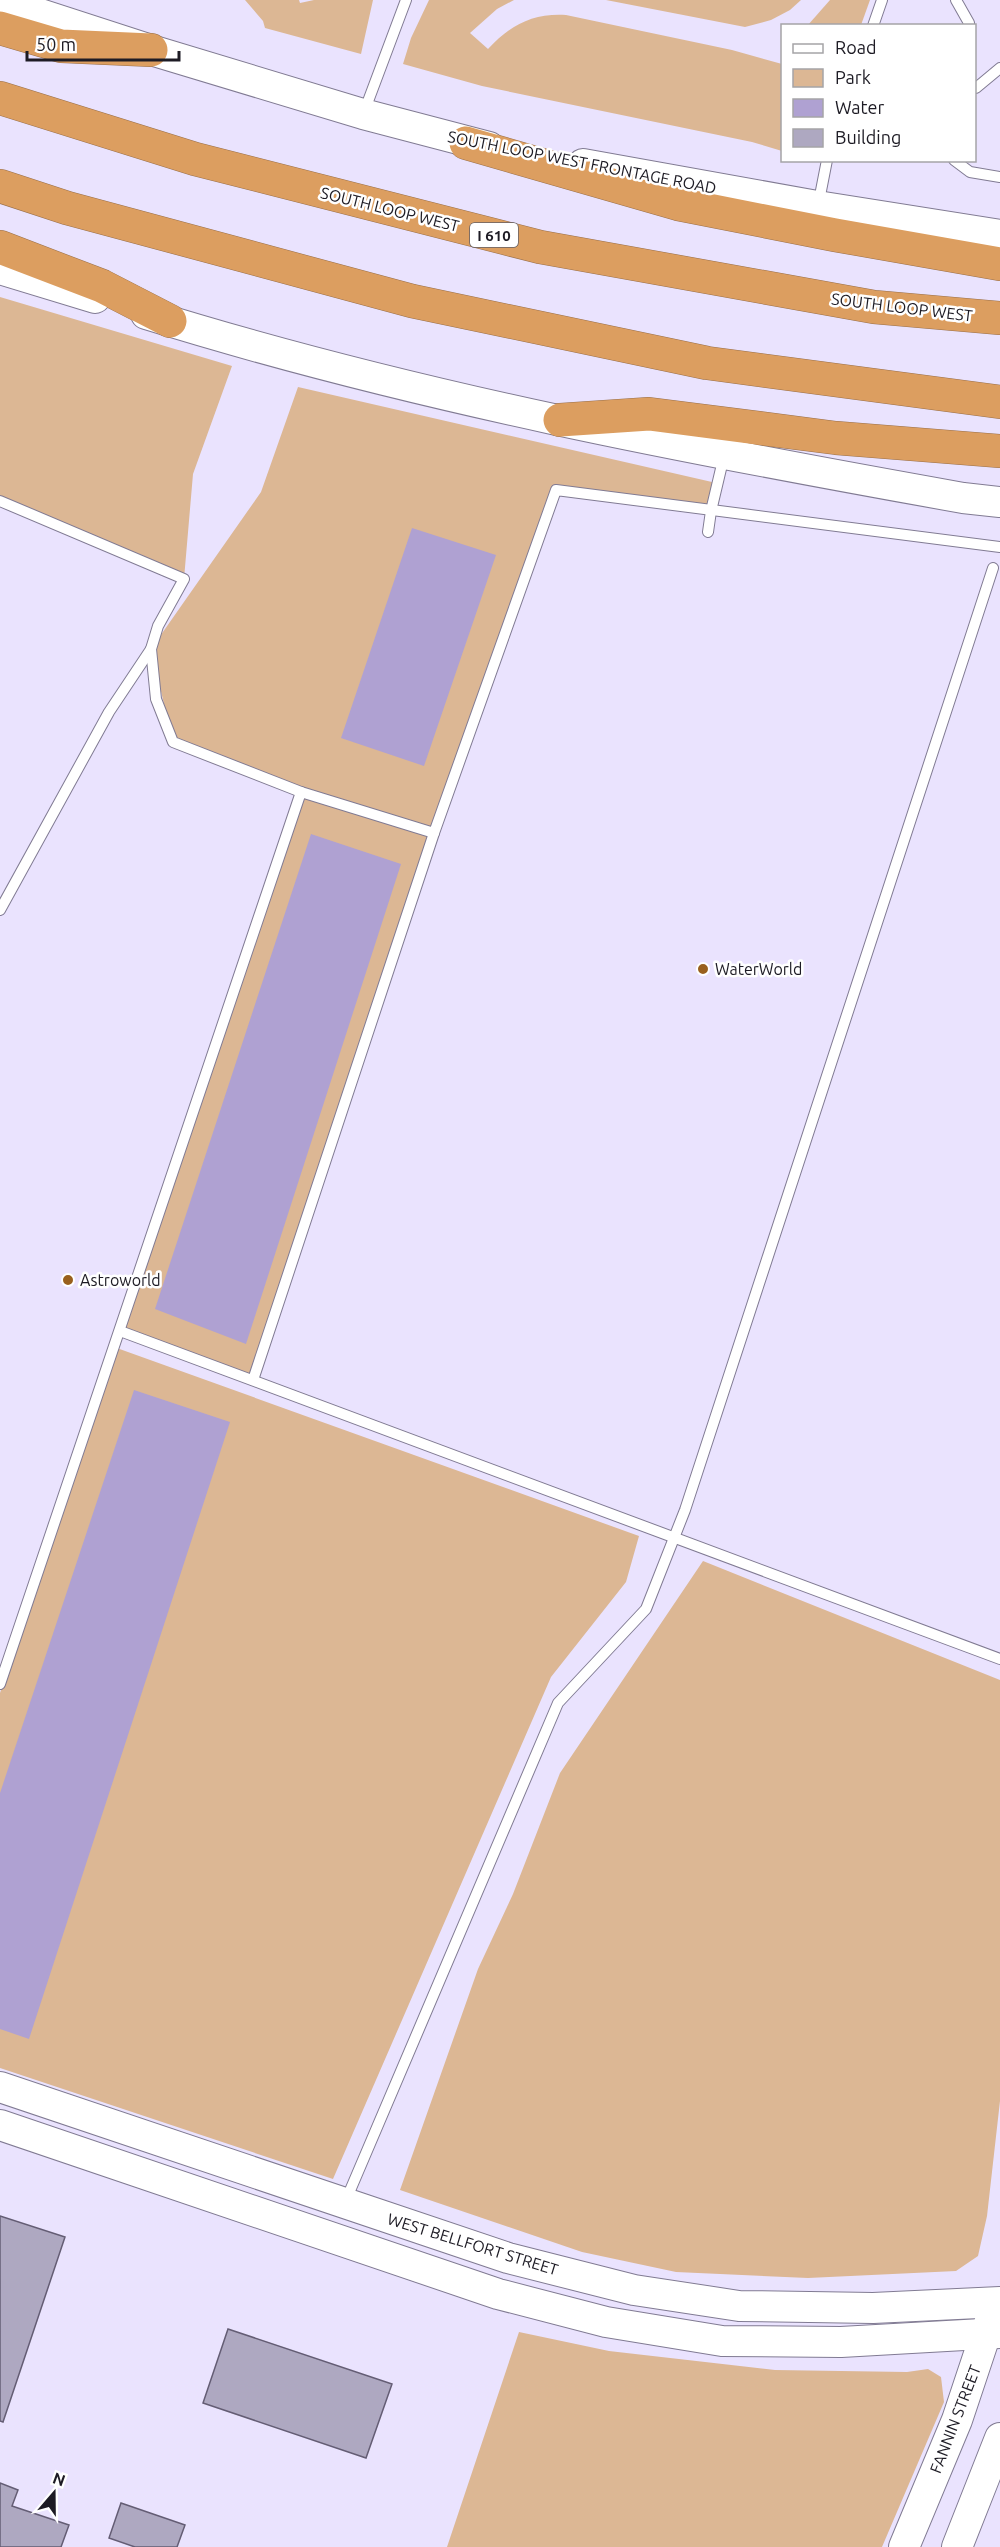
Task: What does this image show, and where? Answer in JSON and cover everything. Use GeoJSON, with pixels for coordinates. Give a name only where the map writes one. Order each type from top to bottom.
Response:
{"type":"FeatureCollection","features":[{"type":"Feature","properties":{"kind":"highway"},"geometry":{"type":"LineString","coordinates":[[0,28],[61,46],[151,51]]}},
{"type":"Feature","properties":{"kind":"highway","name":"SOUTH LOOP WEST"},"geometry":{"type":"LineString","coordinates":[[0,98],[195,159],[540,247],[874,307],[1000,318]]}},
{"type":"Feature","properties":{"kind":"highway"},"geometry":{"type":"LineString","coordinates":[[466,143],[678,204],[835,236],[1000,264]]}},
{"type":"Feature","properties":{"kind":"highway"},"geometry":{"type":"LineString","coordinates":[[0,186],[67,208],[412,301],[707,363],[1000,402]]}},
{"type":"Feature","properties":{"kind":"highway"},"geometry":{"type":"LineString","coordinates":[[0,247],[102,286],[170,321]]}},
{"type":"Feature","properties":{"kind":"highway"},"geometry":{"type":"LineString","coordinates":[[560,420],[649,414],[836,438],[1000,451]]}},
{"type":"Feature","properties":{"kind":"main road","name":"SOUTH LOOP WEST FRONTAGE ROAD"},"geometry":{"type":"LineString","coordinates":[[0,1],[151,51],[466,143],[818,206],[1000,235]]}},
{"type":"Feature","properties":{"kind":"main road"},"geometry":{"type":"LineString","coordinates":[[0,269],[170,321],[412,387],[724,456],[963,498],[1000,502]]}},
{"type":"Feature","properties":{"kind":"main road","name":"WEST BELLFORT STREET"},"geometry":{"type":"LineString","coordinates":[[0,2087],[520,2261],[634,2290],[739,2306],[873,2308],[999,2298]]}},
{"type":"Feature","properties":{"kind":"main road"},"geometry":{"type":"LineString","coordinates":[[0,2125],[498,2294],[606,2322],[722,2341],[842,2342],[993,2334]]}},
{"type":"Feature","properties":{"kind":"main road","name":"FANNIN STREET"},"geometry":{"type":"LineString","coordinates":[[904,2547],[993,2334],[999,2298]]}},
{"type":"Feature","properties":{"kind":"main road"},"geometry":{"type":"LineString","coordinates":[[957,2547],[1000,2438]]}},
{"type":"Feature","properties":{"kind":"lane"},"geometry":{"type":"LineString","coordinates":[[363,114],[406,0]]}},
{"type":"Feature","properties":{"kind":"lane"},"geometry":{"type":"LineString","coordinates":[[874,24],[882,0]]}},
{"type":"Feature","properties":{"kind":"lane"},"geometry":{"type":"LineString","coordinates":[[956,0],[969,24]]}},
{"type":"Feature","properties":{"kind":"lane"},"geometry":{"type":"LineString","coordinates":[[976,86],[1000,68]]}},
{"type":"Feature","properties":{"kind":"lane"},"geometry":{"type":"LineString","coordinates":[[818,206],[828,162]]}},
{"type":"Feature","properties":{"kind":"lane"},"geometry":{"type":"LineString","coordinates":[[957,162],[970,172],[1000,177]]}},
{"type":"Feature","properties":{"kind":"lane"},"geometry":{"type":"LineString","coordinates":[[708,532],[724,456]]}},
{"type":"Feature","properties":{"kind":"lane"},"geometry":{"type":"LineString","coordinates":[[253,1380],[434,833],[556,490],[1000,547]]}},
{"type":"Feature","properties":{"kind":"lane"},"geometry":{"type":"LineString","coordinates":[[0,501],[184,579],[158,626],[151,649],[109,712],[0,910]]}},
{"type":"Feature","properties":{"kind":"lane"},"geometry":{"type":"LineString","coordinates":[[345,2203],[558,1703],[646,1609],[675,1536],[993,568]]}},
{"type":"Feature","properties":{"kind":"lane"},"geometry":{"type":"LineString","coordinates":[[151,649],[156,699],[173,742],[301,792],[434,833]]}},
{"type":"Feature","properties":{"kind":"lane"},"geometry":{"type":"LineString","coordinates":[[0,1684],[301,792]]}},
{"type":"Feature","properties":{"kind":"lane"},"geometry":{"type":"LineString","coordinates":[[120,1330],[1000,1659]]}},
{"type":"Feature","properties":{"kind":"green space"},"geometry":{"type":"Polygon","coordinates":[[[245,0],[299,0],[300,3],[314,0],[373,0],[361,54],[265,28],[263,21],[245,0]]]}},
{"type":"Feature","properties":{"kind":"green space"},"geometry":{"type":"Polygon","coordinates":[[[429,0],[514,0],[497,9],[470,33],[488,49],[505,33],[523,22],[543,16],[566,15],[732,50],[781,64],[781,151],[752,142],[482,86],[403,64],[411,38],[429,0]]]}},
{"type":"Feature","properties":{"kind":"green space"},"geometry":{"type":"Polygon","coordinates":[[[606,0],[801,0],[790,10],[771,20],[745,27],[606,0]]]}},
{"type":"Feature","properties":{"kind":"green space"},"geometry":{"type":"Polygon","coordinates":[[[830,0],[870,0],[861,24],[809,24],[830,0]]]}},
{"type":"Feature","properties":{"kind":"green space"},"geometry":{"type":"Polygon","coordinates":[[[0,297],[232,366],[193,474],[184,579],[0,501],[0,297]]]}},
{"type":"Feature","properties":{"kind":"green space"},"geometry":{"type":"Polygon","coordinates":[[[298,387],[712,482],[711,511],[556,490],[253,1380],[120,1331],[301,792],[411,825],[173,742],[151,649],[261,492],[298,387]]]}},
{"type":"Feature","properties":{"kind":"green space"},"geometry":{"type":"Polygon","coordinates":[[[114,1347],[639,1536],[626,1582],[551,1677],[333,2179],[0,2068],[0,1693],[114,1347]]]}},
{"type":"Feature","properties":{"kind":"green space"},"geometry":{"type":"Polygon","coordinates":[[[703,1561],[1000,1680],[1000,2101],[987,2216],[978,2256],[956,2271],[808,2278],[676,2272],[582,2252],[400,2190],[478,1969],[513,1894],[560,1773],[703,1561]]]}},
{"type":"Feature","properties":{"kind":"green space"},"geometry":{"type":"Polygon","coordinates":[[[519,2332],[609,2351],[775,2370],[907,2372],[928,2369],[941,2377],[944,2402],[882,2547],[447,2547],[519,2332]]]}},
{"type":"Feature","properties":{"kind":"water"},"geometry":{"type":"Polygon","coordinates":[[[412,528],[496,555],[424,766],[341,738],[412,528]]]}},
{"type":"Feature","properties":{"kind":"water"},"geometry":{"type":"Polygon","coordinates":[[[311,834],[401,864],[246,1344],[155,1309],[311,834]]]}},
{"type":"Feature","properties":{"kind":"water"},"geometry":{"type":"Polygon","coordinates":[[[134,1390],[230,1422],[29,2039],[0,2029],[0,1793],[134,1390]]]}},
{"type":"Feature","properties":{"kind":"building"},"geometry":{"type":"Polygon","coordinates":[[[0,2216],[65,2237],[3,2422],[0,2421],[0,2216]]]}},
{"type":"Feature","properties":{"kind":"building"},"geometry":{"type":"Polygon","coordinates":[[[228,2329],[392,2384],[366,2458],[203,2403],[228,2329]]]}},
{"type":"Feature","properties":{"kind":"building"},"geometry":{"type":"Polygon","coordinates":[[[0,2483],[18,2490],[12,2506],[69,2525],[61,2547],[0,2547],[0,2483]]]}},
{"type":"Feature","properties":{"kind":"building"},"geometry":{"type":"Polygon","coordinates":[[[121,2503],[185,2525],[177,2547],[135,2547],[109,2538],[121,2503]]]}},
{"type":"Feature","properties":{"kind":"place","name":"WaterWorld"},"geometry":{"type":"Point","coordinates":[703,969]}},
{"type":"Feature","properties":{"kind":"place","name":"Astroworld"},"geometry":{"type":"Point","coordinates":[68,1280]}}]}
